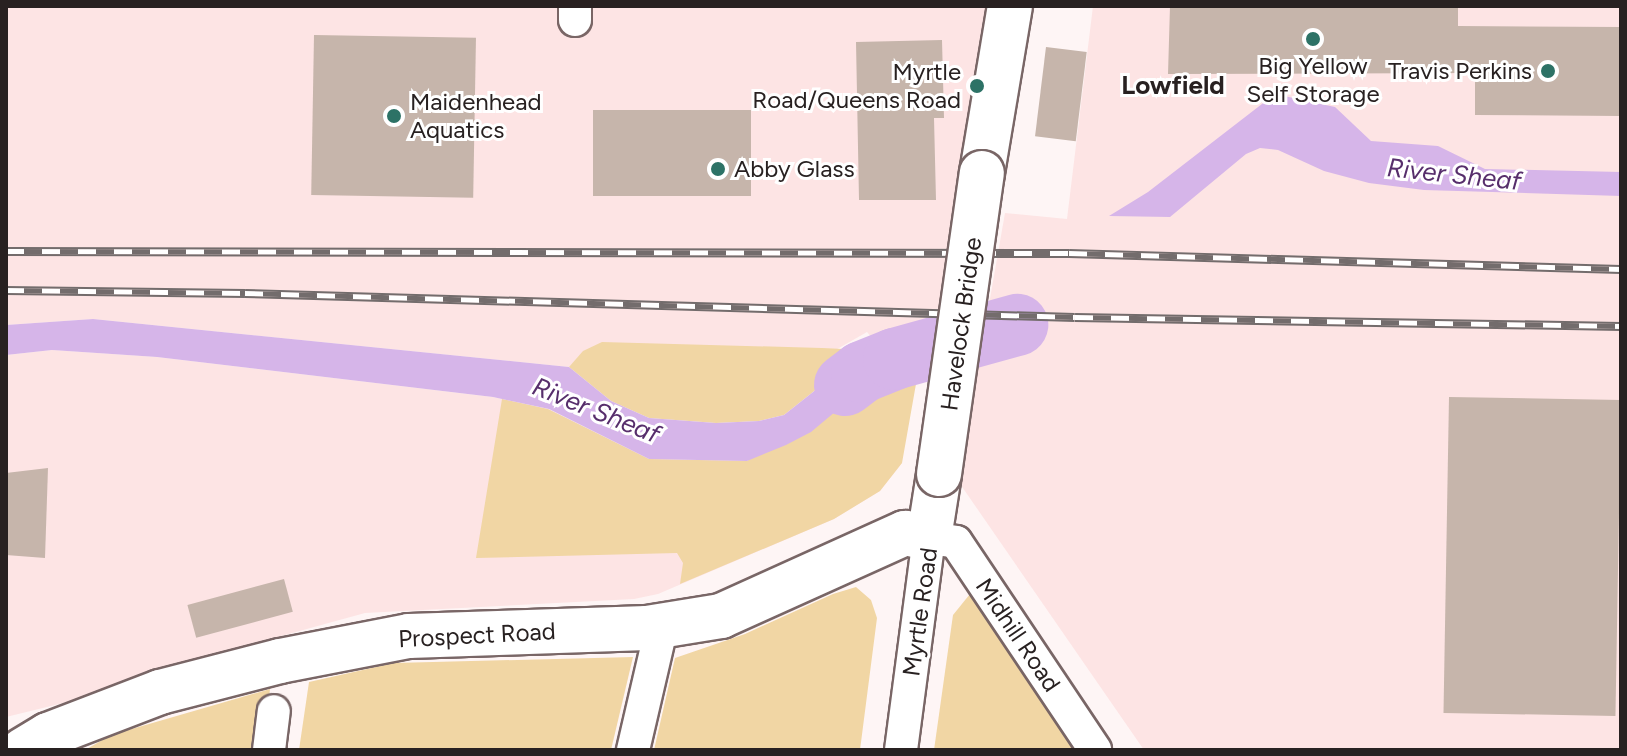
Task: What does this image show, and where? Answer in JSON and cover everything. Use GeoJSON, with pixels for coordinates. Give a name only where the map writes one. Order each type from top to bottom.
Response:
{"type":"FeatureCollection","features":[{"type":"Feature","properties":{"kind":"main road","name":"Havelock Bridge"},"geometry":{"type":"LineString","coordinates":[[939,474],[982,173],[1010,6]]}},
{"type":"Feature","properties":{"kind":"main road","name":"Myrtle Road"},"geometry":{"type":"LineString","coordinates":[[929,538],[939,474]]}},
{"type":"Feature","properties":{"kind":"main road","name":"Prospect Road"},"geometry":{"type":"LineString","coordinates":[[23,750],[48,735],[160,692],[280,661],[395,638],[662,625],[721,616],[905,533],[929,538]]}},
{"type":"Feature","properties":{"kind":"street","name":"Myrtle Road"},"geometry":{"type":"LineString","coordinates":[[901,750],[929,538]]}},
{"type":"Feature","properties":{"kind":"street","name":"Midhill Road"},"geometry":{"type":"LineString","coordinates":[[929,538],[956,542],[1095,750]]}},
{"type":"Feature","properties":{"kind":"street"},"geometry":{"type":"LineString","coordinates":[[633,750],[662,625]]}},
{"type":"Feature","properties":{"kind":"street"},"geometry":{"type":"LineString","coordinates":[[269,750],[274,711]]}},
{"type":"Feature","properties":{"kind":"shaded area"},"geometry":{"type":"Polygon","coordinates":[[[6,6],[998,6],[956,201],[937,333],[880,347],[867,332],[797,372],[569,367],[93,319],[6,325],[6,6]]]}},
{"type":"Feature","properties":{"kind":"shaded area"},"geometry":{"type":"Polygon","coordinates":[[[1093,6],[1621,6],[1621,750],[1144,750],[958,481],[1005,213],[1067,219],[1093,6]]]}},
{"type":"Feature","properties":{"kind":"shaded area"},"geometry":{"type":"Polygon","coordinates":[[[602,342],[866,350],[784,415],[759,421],[716,423],[649,418],[611,401],[569,367],[583,351],[602,342]]]}},
{"type":"Feature","properties":{"kind":"shaded area"},"geometry":{"type":"Polygon","coordinates":[[[52,350],[157,357],[493,397],[548,409],[649,459],[902,463],[880,491],[834,519],[658,594],[634,599],[365,613],[135,676],[137,685],[6,717],[6,355],[52,350]]]}},
{"type":"Feature","properties":{"kind":"shaded area"},"geometry":{"type":"Polygon","coordinates":[[[919,367],[902,463],[880,491],[834,519],[680,584],[683,563],[677,553],[476,558],[502,399],[548,409],[649,459],[747,461],[872,381],[919,367]]]}},
{"type":"Feature","properties":{"kind":"shaded area"},"geometry":{"type":"Polygon","coordinates":[[[856,587],[871,600],[877,618],[860,750],[654,750],[675,658],[745,634],[833,594],[856,587]]]}},
{"type":"Feature","properties":{"kind":"shaded area"},"geometry":{"type":"Polygon","coordinates":[[[970,594],[982,602],[1077,750],[934,750],[953,615],[970,594]]]}},
{"type":"Feature","properties":{"kind":"shaded area"},"geometry":{"type":"Polygon","coordinates":[[[633,657],[611,750],[299,750],[309,682],[394,663],[633,657]]]}},
{"type":"Feature","properties":{"kind":"shaded area"},"geometry":{"type":"Polygon","coordinates":[[[270,689],[262,750],[85,750],[111,735],[270,689]]]}},
{"type":"Feature","properties":{"kind":"water"},"geometry":{"type":"Polygon","coordinates":[[[1275,94],[1335,107],[1371,141],[1438,146],[1485,169],[1621,172],[1621,196],[1424,190],[1369,183],[1324,171],[1278,150],[1260,148],[1246,154],[1170,217],[1109,216],[1148,192],[1275,94]]]}},
{"type":"Feature","properties":{"kind":"water"},"geometry":{"type":"Polygon","coordinates":[[[93,319],[569,367],[611,401],[649,418],[716,423],[759,421],[784,415],[866,350],[922,336],[919,367],[872,381],[811,432],[786,445],[747,461],[649,459],[549,409],[493,397],[157,357],[52,350],[6,355],[6,325],[93,319]]]}},
{"type":"Feature","properties":{"kind":"building"},"geometry":{"type":"Polygon","coordinates":[[[1170,6],[1458,6],[1458,26],[1621,27],[1621,116],[1475,115],[1475,73],[1168,74],[1170,6]]]}},
{"type":"Feature","properties":{"kind":"building","name":"Maidenhead Aquatics"},"geometry":{"type":"Polygon","coordinates":[[[314,35],[476,38],[473,198],[311,195],[314,35]]]}},
{"type":"Feature","properties":{"kind":"building"},"geometry":{"type":"Polygon","coordinates":[[[942,40],[944,118],[934,118],[936,200],[859,200],[856,42],[942,40]]]}},
{"type":"Feature","properties":{"kind":"building"},"geometry":{"type":"Polygon","coordinates":[[[1046,47],[1087,52],[1076,141],[1035,136],[1046,47]]]}},
{"type":"Feature","properties":{"kind":"building"},"geometry":{"type":"Polygon","coordinates":[[[593,110],[751,110],[751,196],[593,196],[593,110]]]}},
{"type":"Feature","properties":{"kind":"building"},"geometry":{"type":"Polygon","coordinates":[[[1449,397],[1621,400],[1615,716],[1443,713],[1449,397]]]}},
{"type":"Feature","properties":{"kind":"building"},"geometry":{"type":"Polygon","coordinates":[[[48,468],[45,558],[6,555],[6,473],[48,468]]]}},
{"type":"Feature","properties":{"kind":"building"},"geometry":{"type":"Polygon","coordinates":[[[284,579],[293,612],[196,638],[187,605],[284,579]]]}},
{"type":"Feature","properties":{"kind":"waterway","name":"River Sheaf"},"geometry":{"type":"LineString","coordinates":[[845,385],[862,372],[894,359],[1017,325]]}},
{"type":"Feature","properties":{"kind":"railway"},"geometry":{"type":"LineString","coordinates":[[6,251],[1069,253],[1621,269]]}},
{"type":"Feature","properties":{"kind":"railway"},"geometry":{"type":"LineString","coordinates":[[6,290],[245,293],[1075,317],[1621,326]]}},
{"type":"Feature","properties":{"kind":"place","name":"Big Yellow Self Storage"},"geometry":{"type":"Point","coordinates":[1313,39]}},
{"type":"Feature","properties":{"kind":"place","name":"Travis Perkins"},"geometry":{"type":"Point","coordinates":[1548,71]}},
{"type":"Feature","properties":{"kind":"place","name":"Myrtle Road/Queens Road"},"geometry":{"type":"Point","coordinates":[977,86]}},
{"type":"Feature","properties":{"kind":"place","name":"Maidenhead Aquatics"},"geometry":{"type":"Point","coordinates":[394,116]}},
{"type":"Feature","properties":{"kind":"place","name":"Abby Glass"},"geometry":{"type":"Point","coordinates":[718,169]}},
{"type":"Feature","properties":{"kind":"district","name":"Lowfield"},"geometry":{"type":"Point","coordinates":[1173,86]}}]}
